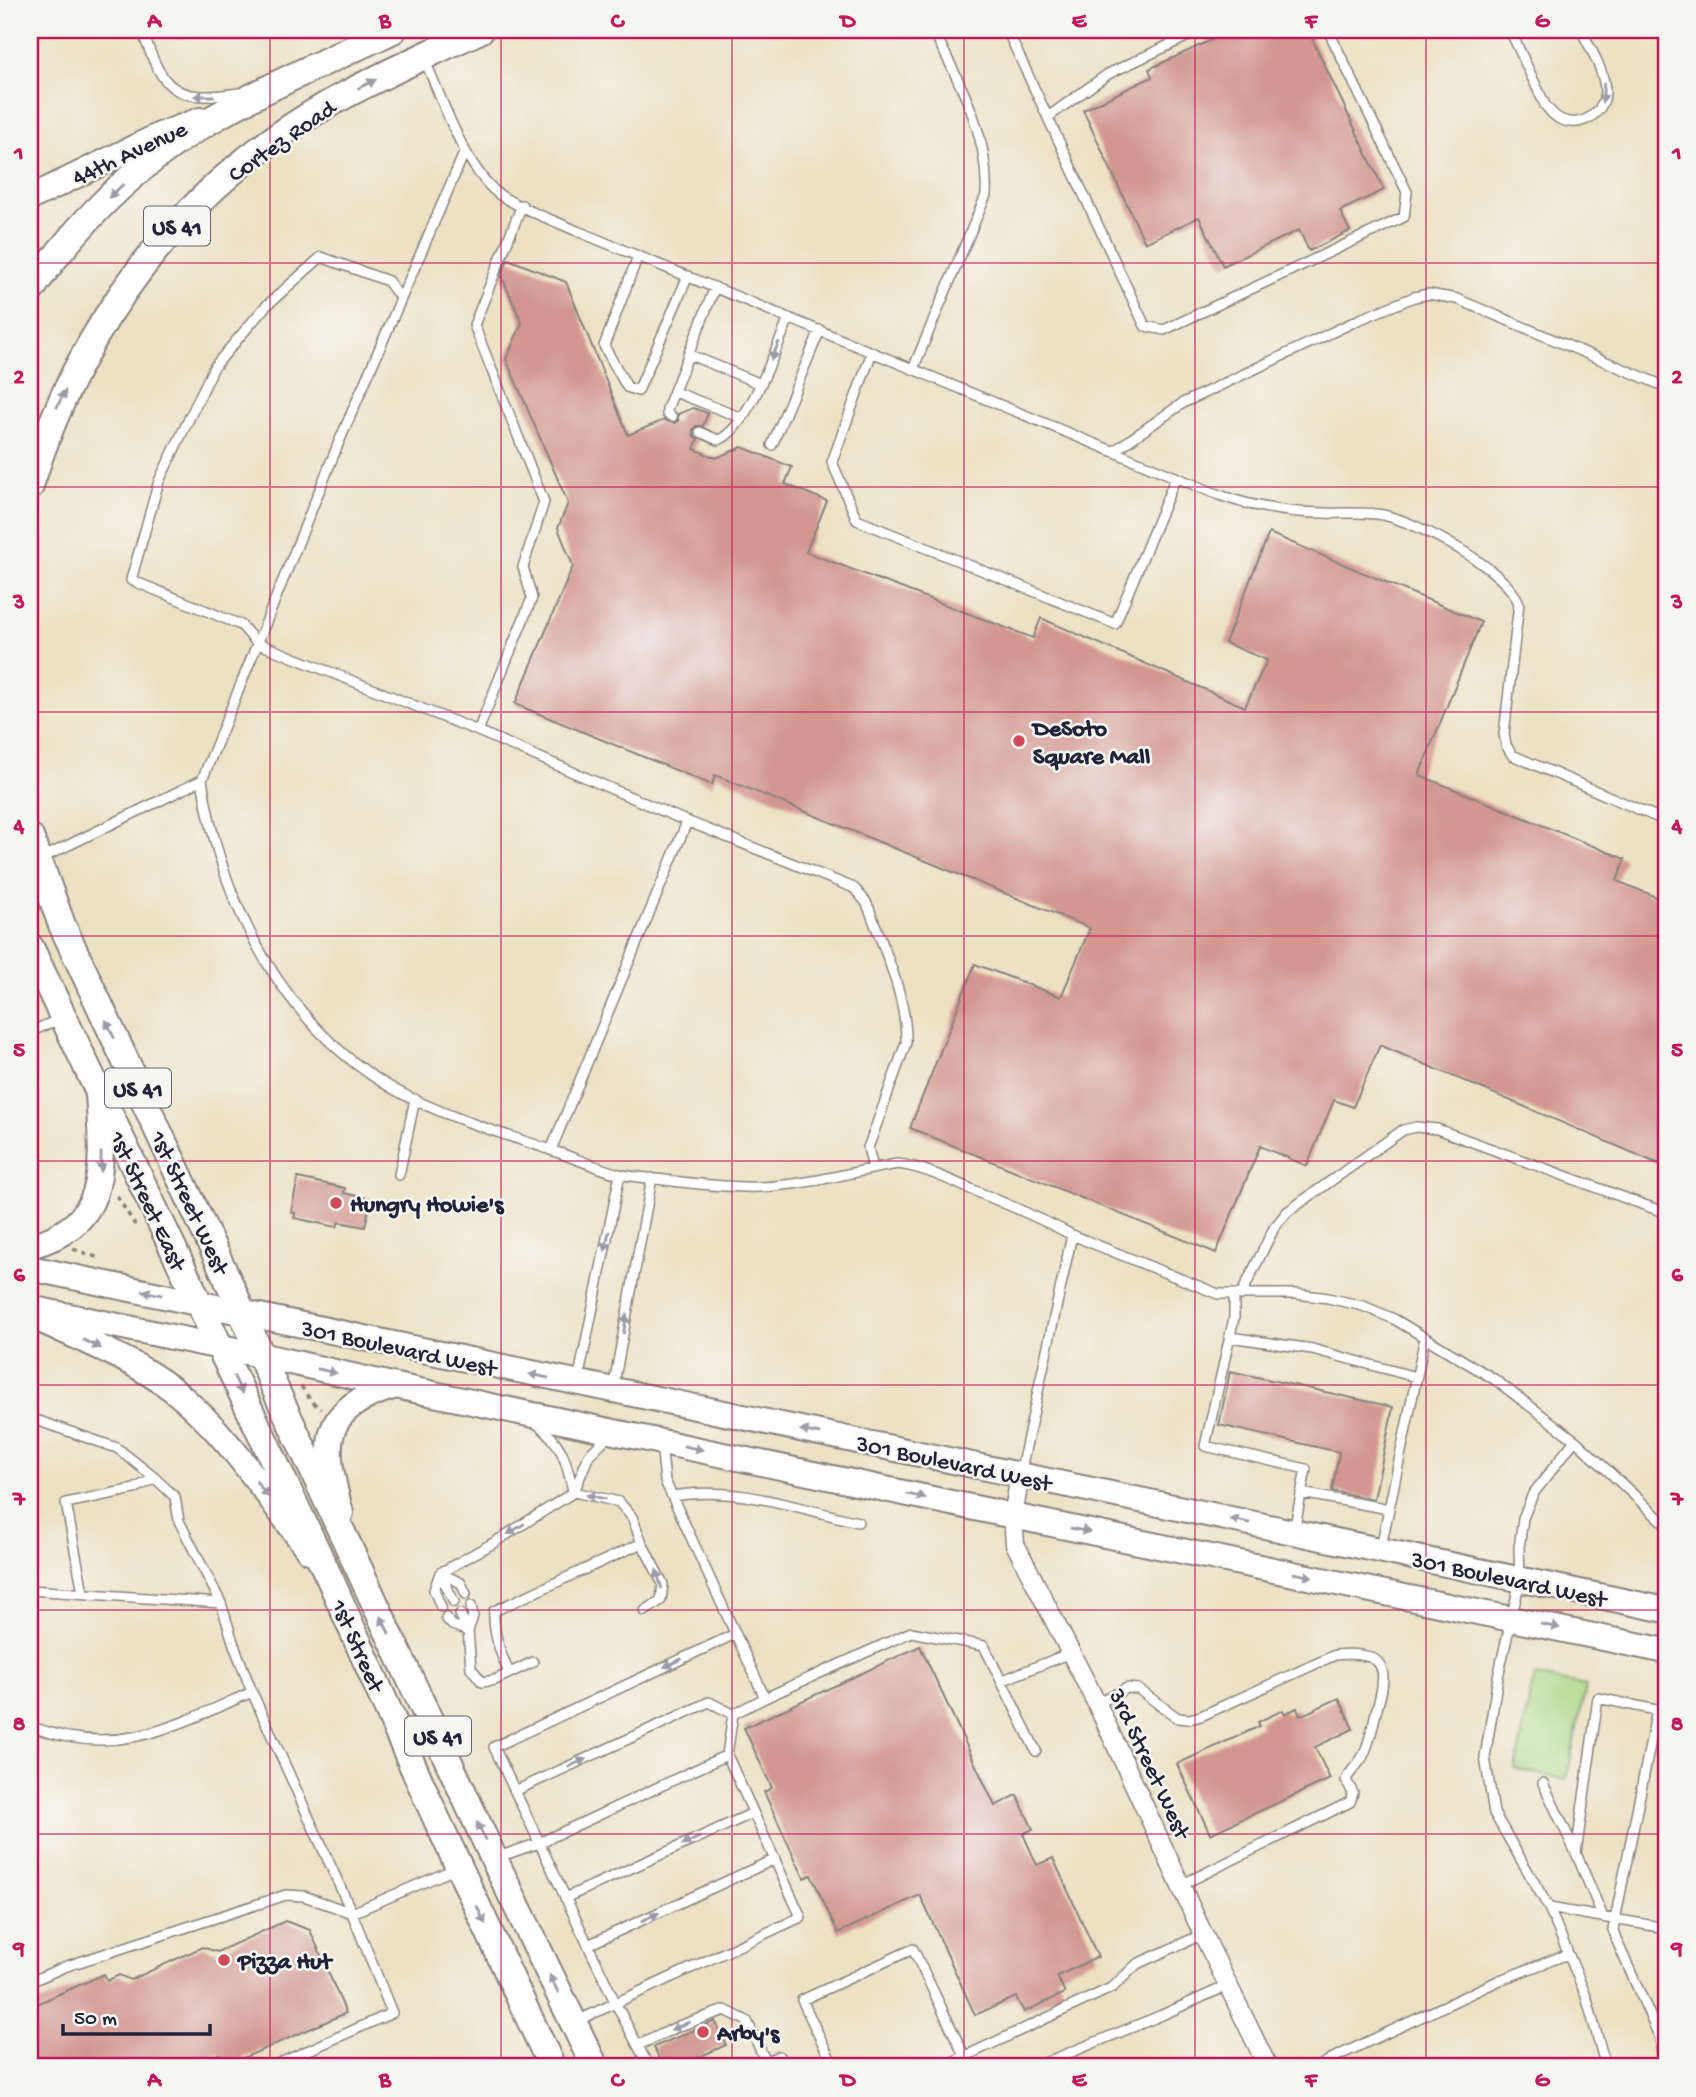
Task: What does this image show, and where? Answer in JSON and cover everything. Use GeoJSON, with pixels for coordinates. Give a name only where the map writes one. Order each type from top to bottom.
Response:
{"type":"FeatureCollection","features":[{"type":"Feature","properties":{"kind":"main road","name":"Cortez Road"},"geometry":{"type":"LineString","coordinates":[[31,477],[38,430],[118,300],[163,241],[211,191],[237,167],[295,125],[336,100],[480,30]]}},
{"type":"Feature","properties":{"kind":"main road","name":"Cortez Road"},"geometry":{"type":"LineString","coordinates":[[30,292],[64,245],[114,193],[186,135],[230,108],[378,33]]}},
{"type":"Feature","properties":{"kind":"main road","name":"44th Avenue"},"geometry":{"type":"LineString","coordinates":[[30,198],[160,135],[230,108]]}},
{"type":"Feature","properties":{"kind":"main road","name":"1st Street West"},"geometry":{"type":"LineString","coordinates":[[33,848],[68,937],[243,1313]]}},
{"type":"Feature","properties":{"kind":"main road","name":"1st Street East"},"geometry":{"type":"LineString","coordinates":[[30,947],[197,1302]]}},
{"type":"Feature","properties":{"kind":"main road"},"geometry":{"type":"LineString","coordinates":[[30,1246],[49,1240],[66,1230],[82,1216],[94,1198],[102,1164],[98,1094]]}},
{"type":"Feature","properties":{"kind":"main road","name":"301 Boulevard West"},"geometry":{"type":"LineString","coordinates":[[30,1268],[1666,1610]]}},
{"type":"Feature","properties":{"kind":"main road","name":"1st Street"},"geometry":{"type":"LineString","coordinates":[[197,1302],[330,1579],[552,2067]]}},
{"type":"Feature","properties":{"kind":"main road","name":"301 Boulevard West"},"geometry":{"type":"LineString","coordinates":[[30,1308],[1666,1651]]}},
{"type":"Feature","properties":{"kind":"main road","name":"1st Street"},"geometry":{"type":"LineString","coordinates":[[243,1313],[353,1558],[595,2067]]}},
{"type":"Feature","properties":{"kind":"main road"},"geometry":{"type":"LineString","coordinates":[[30,1315],[144,1370],[172,1389],[232,1448],[330,1579]]}},
{"type":"Feature","properties":{"kind":"main road"},"geometry":{"type":"LineString","coordinates":[[353,1558],[330,1472],[330,1439],[337,1421],[352,1405],[370,1394],[396,1386]]}},
{"type":"Feature","properties":{"kind":"street","name":"3rd Street West"},"geometry":{"type":"LineString","coordinates":[[1020,1476],[1013,1516],[1015,1545],[1097,1704],[1203,1934],[1268,2067]]}},
{"type":"Feature","properties":{"kind":"lane"},"geometry":{"type":"LineString","coordinates":[[142,30],[166,83],[183,94],[205,97],[272,88]]}},
{"type":"Feature","properties":{"kind":"lane"},"geometry":{"type":"LineString","coordinates":[[170,30],[185,34],[195,30]]}},
{"type":"Feature","properties":{"kind":"lane"},"geometry":{"type":"LineString","coordinates":[[913,369],[986,195],[987,171],[977,124],[966,95],[933,30]]}},
{"type":"Feature","properties":{"kind":"lane"},"geometry":{"type":"LineString","coordinates":[[1007,30],[1145,326],[1164,330],[1404,217],[1407,192],[1328,30]]}},
{"type":"Feature","properties":{"kind":"lane"},"geometry":{"type":"LineString","coordinates":[[1048,117],[1108,74],[1201,30]]}},
{"type":"Feature","properties":{"kind":"lane"},"geometry":{"type":"LineString","coordinates":[[1510,30],[1545,106],[1562,120],[1572,123],[1583,121],[1599,110],[1605,92],[1597,62],[1581,30]]}},
{"type":"Feature","properties":{"kind":"lane"},"geometry":{"type":"LineString","coordinates":[[423,57],[465,151],[490,186],[503,197],[715,288],[1238,502],[1282,511],[1383,515],[1429,533],[1474,559],[1502,579],[1519,603],[1504,734],[1512,755],[1666,821]]}},
{"type":"Feature","properties":{"kind":"lane"},"geometry":{"type":"LineString","coordinates":[[465,151],[339,442],[202,780],[208,821],[229,883],[257,945],[278,982],[301,1013],[322,1034],[374,1076],[415,1099],[461,1120],[620,1174],[687,1183],[761,1187],[792,1184],[897,1164],[922,1170],[1206,1291],[1237,1295],[1297,1294],[1363,1306],[1394,1319],[1494,1379],[1575,1440],[1666,1525]]}},
{"type":"Feature","properties":{"kind":"lane"},"geometry":{"type":"LineString","coordinates":[[478,731],[532,598],[523,567],[544,502],[474,325],[522,205]]}},
{"type":"Feature","properties":{"kind":"lane"},"geometry":{"type":"LineString","coordinates":[[638,256],[604,346],[627,387],[638,391],[688,276]]}},
{"type":"Feature","properties":{"kind":"lane"},"geometry":{"type":"LineString","coordinates":[[401,299],[388,281],[321,257],[265,307],[214,367],[159,481],[131,580],[241,625],[257,643],[478,731],[687,822],[854,888],[866,902],[901,1002],[906,1030],[906,1043],[868,1148],[873,1168]]}},
{"type":"Feature","properties":{"kind":"lane"},"geometry":{"type":"LineString","coordinates":[[672,417],[666,411],[715,288]]}},
{"type":"Feature","properties":{"kind":"lane"},"geometry":{"type":"LineString","coordinates":[[1114,451],[1183,403],[1358,320],[1429,294],[1457,299],[1666,387]]}},
{"type":"Feature","properties":{"kind":"lane"},"geometry":{"type":"LineString","coordinates":[[700,432],[718,440],[725,438],[742,418],[761,384],[789,318]]}},
{"type":"Feature","properties":{"kind":"lane"},"geometry":{"type":"LineString","coordinates":[[772,445],[820,330]]}},
{"type":"Feature","properties":{"kind":"lane"},"geometry":{"type":"LineString","coordinates":[[872,352],[832,462],[856,520],[1115,624],[1176,477]]}},
{"type":"Feature","properties":{"kind":"lane"},"geometry":{"type":"LineString","coordinates":[[690,355],[761,384]]}},
{"type":"Feature","properties":{"kind":"lane"},"geometry":{"type":"LineString","coordinates":[[675,392],[742,418]]}},
{"type":"Feature","properties":{"kind":"lane"},"geometry":{"type":"LineString","coordinates":[[33,848],[202,780]]}},
{"type":"Feature","properties":{"kind":"lane"},"geometry":{"type":"LineString","coordinates":[[551,1150],[687,822]]}},
{"type":"Feature","properties":{"kind":"lane"},"geometry":{"type":"LineString","coordinates":[[30,1032],[64,1018]]}},
{"type":"Feature","properties":{"kind":"lane"},"geometry":{"type":"LineString","coordinates":[[399,1175],[415,1099]]}},
{"type":"Feature","properties":{"kind":"lane"},"geometry":{"type":"LineString","coordinates":[[1294,1533],[1306,1469],[1205,1446],[1237,1295],[1274,1228],[1287,1212],[1403,1130],[1416,1127],[1437,1129],[1666,1213]]}},
{"type":"Feature","properties":{"kind":"lane"},"geometry":{"type":"LineString","coordinates":[[577,1384],[620,1174]]}},
{"type":"Feature","properties":{"kind":"lane"},"geometry":{"type":"LineString","coordinates":[[613,1391],[652,1178]]}},
{"type":"Feature","properties":{"kind":"lane"},"geometry":{"type":"LineString","coordinates":[[1020,1476],[1072,1235]]}},
{"type":"Feature","properties":{"kind":"lane"},"geometry":{"type":"LineString","coordinates":[[1230,1337],[1312,1349],[1416,1377]]}},
{"type":"Feature","properties":{"kind":"lane"},"geometry":{"type":"LineString","coordinates":[[1381,1550],[1425,1337]]}},
{"type":"Feature","properties":{"kind":"lane"},"geometry":{"type":"LineString","coordinates":[[522,1413],[552,1436],[566,1462],[573,1492]]}},
{"type":"Feature","properties":{"kind":"lane"},"geometry":{"type":"LineString","coordinates":[[30,1418],[117,1448],[175,1497],[179,1521],[221,1603],[252,1692],[352,1913],[392,2013],[271,2067]]}},
{"type":"Feature","properties":{"kind":"lane"},"geometry":{"type":"LineString","coordinates":[[441,1607],[434,1590],[440,1573],[495,1542],[573,1492],[589,1455],[612,1432]]}},
{"type":"Feature","properties":{"kind":"lane"},"geometry":{"type":"LineString","coordinates":[[1575,1440],[1533,1494],[1527,1507],[1519,1548],[1520,1580],[1497,1677],[1485,1757],[1494,1813],[1549,1908],[1586,1996],[1606,2067]]}},
{"type":"Feature","properties":{"kind":"lane"},"geometry":{"type":"LineString","coordinates":[[660,1441],[665,1480],[765,1698]]}},
{"type":"Feature","properties":{"kind":"lane"},"geometry":{"type":"LineString","coordinates":[[83,1592],[66,1503],[134,1489],[155,1478]]}},
{"type":"Feature","properties":{"kind":"lane"},"geometry":{"type":"LineString","coordinates":[[573,1492],[619,1502],[632,1517],[663,1584],[661,1600],[645,1611]]}},
{"type":"Feature","properties":{"kind":"lane"},"geometry":{"type":"LineString","coordinates":[[672,1496],[733,1493],[858,1522]]}},
{"type":"Feature","properties":{"kind":"lane"},"geometry":{"type":"LineString","coordinates":[[1301,1493],[1389,1509]]}},
{"type":"Feature","properties":{"kind":"lane"},"geometry":{"type":"LineString","coordinates":[[509,1673],[499,1650],[493,1624],[494,1611],[642,1543]]}},
{"type":"Feature","properties":{"kind":"lane"},"geometry":{"type":"LineString","coordinates":[[440,1573],[461,1583],[466,1594]]}},
{"type":"Feature","properties":{"kind":"lane"},"geometry":{"type":"LineString","coordinates":[[440,1573],[454,1602]]}},
{"type":"Feature","properties":{"kind":"lane"},"geometry":{"type":"LineString","coordinates":[[30,1590],[221,1603]]}},
{"type":"Feature","properties":{"kind":"lane"},"geometry":{"type":"LineString","coordinates":[[468,1631],[473,1616],[471,1606]]}},
{"type":"Feature","properties":{"kind":"lane"},"geometry":{"type":"LineString","coordinates":[[460,1614],[468,1631],[471,1668],[482,1682],[495,1680],[533,1662]]}},
{"type":"Feature","properties":{"kind":"lane"},"geometry":{"type":"LineString","coordinates":[[446,1618],[452,1625],[468,1631]]}},
{"type":"Feature","properties":{"kind":"lane"},"geometry":{"type":"LineString","coordinates":[[733,1714],[911,1632],[984,1646],[1035,1752]]}},
{"type":"Feature","properties":{"kind":"lane"},"geometry":{"type":"LineString","coordinates":[[649,2067],[616,2004],[494,1747],[735,1634]]}},
{"type":"Feature","properties":{"kind":"lane"},"geometry":{"type":"LineString","coordinates":[[1001,1681],[1070,1653]]}},
{"type":"Feature","properties":{"kind":"lane"},"geometry":{"type":"LineString","coordinates":[[1097,1704],[1127,1688],[1138,1689],[1178,1718],[1189,1719],[1213,1711],[1335,1655],[1363,1655],[1371,1657],[1381,1666],[1385,1683],[1364,1755],[1346,1780],[1353,1793],[1350,1802],[1181,1885]]}},
{"type":"Feature","properties":{"kind":"lane"},"geometry":{"type":"LineString","coordinates":[[30,1726],[63,1737],[86,1740],[135,1738],[175,1726],[252,1692]]}},
{"type":"Feature","properties":{"kind":"lane"},"geometry":{"type":"LineString","coordinates":[[1576,1853],[1598,1698],[1662,1711],[1614,1919],[1616,1939],[1660,2038],[1664,2067]]}},
{"type":"Feature","properties":{"kind":"lane"},"geometry":{"type":"LineString","coordinates":[[515,1791],[709,1702],[733,1714]]}},
{"type":"Feature","properties":{"kind":"lane"},"geometry":{"type":"LineString","coordinates":[[573,2023],[801,1917],[727,1755],[733,1714]]}},
{"type":"Feature","properties":{"kind":"lane"},"geometry":{"type":"LineString","coordinates":[[494,1859],[539,1843],[727,1755]]}},
{"type":"Feature","properties":{"kind":"lane"},"geometry":{"type":"LineString","coordinates":[[1543,1783],[1603,1917]]}},
{"type":"Feature","properties":{"kind":"lane"},"geometry":{"type":"LineString","coordinates":[[565,1898],[753,1813]]}},
{"type":"Feature","properties":{"kind":"lane"},"geometry":{"type":"LineString","coordinates":[[588,1945],[775,1859]]}},
{"type":"Feature","properties":{"kind":"lane"},"geometry":{"type":"LineString","coordinates":[[30,1982],[64,1967],[286,1895],[304,1896],[352,1913],[459,1867]]}},
{"type":"Feature","properties":{"kind":"lane"},"geometry":{"type":"LineString","coordinates":[[1549,1908],[1666,1928]]}},
{"type":"Feature","properties":{"kind":"lane"},"geometry":{"type":"LineString","coordinates":[[942,2067],[1113,1987],[1137,1964],[1203,1934]]}},
{"type":"Feature","properties":{"kind":"lane"},"geometry":{"type":"LineString","coordinates":[[834,2067],[803,2000],[914,1948],[965,2057]]}},
{"type":"Feature","properties":{"kind":"lane"},"geometry":{"type":"LineString","coordinates":[[1318,2067],[1500,1980],[1568,1954]]}},
{"type":"Feature","properties":{"kind":"lane"},"geometry":{"type":"LineString","coordinates":[[1035,2067],[1229,1985]]}},
{"type":"Feature","properties":{"kind":"lane"},"geometry":{"type":"LineString","coordinates":[[639,2045],[679,2026],[725,2010],[747,2021],[766,2062]]}},
{"type":"Feature","properties":{"kind":"lane"},"geometry":{"type":"LineString","coordinates":[[753,2067],[779,2056],[783,2067]]}},
{"type":"Feature","properties":{"kind":"lane"},"geometry":{"type":"LineString","coordinates":[[1191,2067],[1197,2067]]}},
{"type":"Feature","properties":{"kind":"path"},"geometry":{"type":"LineString","coordinates":[[298,1381],[311,1401],[325,1412]]}},
{"type":"Feature","properties":{"kind":"green space"},"geometry":{"type":"Polygon","coordinates":[[[1534,1676],[1586,1686],[1566,1780],[1515,1769],[1534,1676]]]}},
{"type":"Feature","properties":{"kind":"building"},"geometry":{"type":"Polygon","coordinates":[[[1233,30],[1308,30],[1384,190],[1340,211],[1350,231],[1309,251],[1299,230],[1223,266],[1199,217],[1145,243],[1083,110],[1152,77],[1149,69],[1233,30]]]}},
{"type":"Feature","properties":{"kind":"building","name":"DeSoto Square Mall"},"geometry":{"type":"Polygon","coordinates":[[[508,259],[566,282],[628,435],[664,420],[675,423],[678,414],[693,408],[708,413],[703,426],[696,426],[693,430],[698,439],[694,449],[716,458],[742,447],[792,467],[785,484],[827,501],[806,552],[1033,638],[1041,618],[1245,707],[1267,660],[1225,643],[1269,533],[1481,622],[1419,775],[1625,859],[1617,881],[1666,901],[1666,1167],[1380,1045],[1353,1107],[1334,1100],[1307,1166],[1260,1146],[1216,1253],[910,1128],[975,964],[1061,997],[1090,928],[715,775],[712,785],[515,704],[573,566],[558,528],[568,503],[506,359],[522,323],[501,275],[508,259]]]}},
{"type":"Feature","properties":{"kind":"building"},"geometry":{"type":"Polygon","coordinates":[[[298,1178],[345,1188],[344,1193],[371,1199],[365,1227],[339,1222],[337,1227],[294,1218],[295,1213],[291,1212],[298,1178]]]}},
{"type":"Feature","properties":{"kind":"building"},"geometry":{"type":"Polygon","coordinates":[[[1230,1371],[1393,1407],[1374,1499],[1332,1491],[1339,1452],[1219,1425],[1230,1371]]]}},
{"type":"Feature","properties":{"kind":"building"},"geometry":{"type":"Polygon","coordinates":[[[920,1646],[995,1806],[1017,1795],[1033,1829],[1023,1834],[1037,1865],[1053,1858],[1098,1957],[1057,1976],[1065,1993],[1024,2012],[1016,1997],[975,2015],[920,1895],[838,1933],[811,1875],[804,1878],[764,1792],[772,1788],[744,1728],[920,1646]]]}},
{"type":"Feature","properties":{"kind":"building"},"geometry":{"type":"Polygon","coordinates":[[[1339,1698],[1353,1729],[1315,1747],[1330,1779],[1210,1834],[1177,1764],[1260,1726],[1258,1722],[1283,1710],[1285,1714],[1297,1708],[1300,1716],[1339,1698]]]}},
{"type":"Feature","properties":{"kind":"building"},"geometry":{"type":"Polygon","coordinates":[[[285,1921],[310,1930],[346,2013],[225,2066],[219,2054],[189,2067],[30,2067],[30,2007],[104,1974],[107,1981],[119,1975],[131,1980],[202,1947],[217,1952],[285,1921]]]}},
{"type":"Feature","properties":{"kind":"building","name":"Arby's"},"geometry":{"type":"Polygon","coordinates":[[[715,2021],[726,2045],[677,2067],[663,2067],[654,2047],[715,2021]]]}},
{"type":"Feature","properties":{"kind":"place","name":"DeSoto Square Mall"},"geometry":{"type":"Point","coordinates":[1019,741]}},
{"type":"Feature","properties":{"kind":"place","name":"Hungry Howie's"},"geometry":{"type":"Point","coordinates":[336,1203]}},
{"type":"Feature","properties":{"kind":"place","name":"Pizza Hut"},"geometry":{"type":"Point","coordinates":[224,1960]}},
{"type":"Feature","properties":{"kind":"place","name":"Arby's"},"geometry":{"type":"Point","coordinates":[703,2032]}}]}
